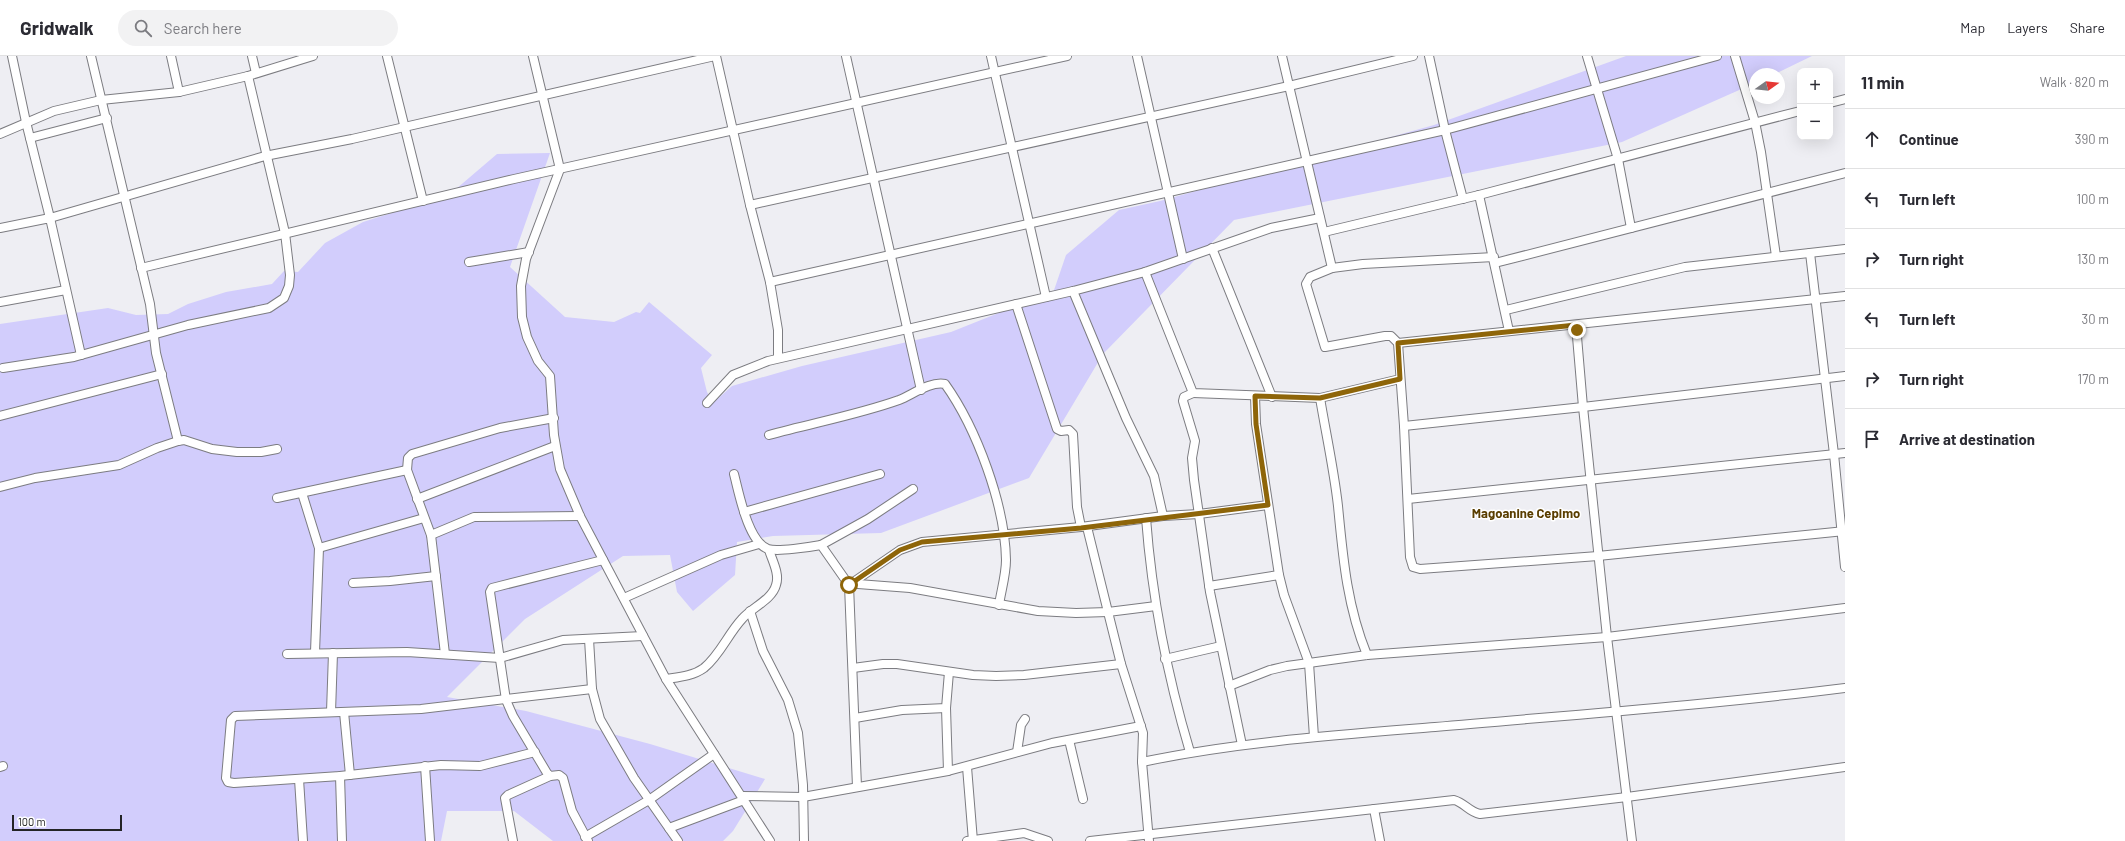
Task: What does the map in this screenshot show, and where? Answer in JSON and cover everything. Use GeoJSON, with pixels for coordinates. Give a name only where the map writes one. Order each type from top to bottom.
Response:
{"type":"FeatureCollection","features":[{"type":"Feature","properties":{"kind":"street"},"geometry":{"type":"LineString","coordinates":[[12,56],[81,355]]}},
{"type":"Feature","properties":{"kind":"street"},"geometry":{"type":"LineString","coordinates":[[90,56],[107,118],[150,304],[156,353],[178,441]]}},
{"type":"Feature","properties":{"kind":"street"},"geometry":{"type":"LineString","coordinates":[[171,56],[179,92]]}},
{"type":"Feature","properties":{"kind":"street"},"geometry":{"type":"LineString","coordinates":[[252,56],[256,73]]}},
{"type":"Feature","properties":{"kind":"street"},"geometry":{"type":"LineString","coordinates":[[0,134],[54,111],[101,100],[179,92],[248,76],[313,56]]}},
{"type":"Feature","properties":{"kind":"street"},"geometry":{"type":"LineString","coordinates":[[387,56],[423,201]]}},
{"type":"Feature","properties":{"kind":"street"},"geometry":{"type":"LineString","coordinates":[[533,56],[560,169],[529,252],[521,286],[522,316],[527,337],[538,361],[550,376],[555,446],[560,469],[580,516],[666,679],[770,841]]}},
{"type":"Feature","properties":{"kind":"street"},"geometry":{"type":"LineString","coordinates":[[0,228],[50,218],[265,156],[405,127],[716,56],[750,205],[770,282],[778,330],[778,358]]}},
{"type":"Feature","properties":{"kind":"street"},"geometry":{"type":"LineString","coordinates":[[846,56],[921,390]]}},
{"type":"Feature","properties":{"kind":"street"},"geometry":{"type":"LineString","coordinates":[[991,56],[1013,147],[1046,297]]}},
{"type":"Feature","properties":{"kind":"street"},"geometry":{"type":"LineString","coordinates":[[141,268],[560,169],[1068,56]]}},
{"type":"Feature","properties":{"kind":"street"},"geometry":{"type":"LineString","coordinates":[[1138,56],[1183,259]]}},
{"type":"Feature","properties":{"kind":"street"},"geometry":{"type":"LineString","coordinates":[[1282,56],[1332,268]]}},
{"type":"Feature","properties":{"kind":"street"},"geometry":{"type":"LineString","coordinates":[[750,205],[874,176],[1289,86],[1413,56]]}},
{"type":"Feature","properties":{"kind":"street"},"geometry":{"type":"LineString","coordinates":[[1429,56],[1445,130],[1463,199]]}},
{"type":"Feature","properties":{"kind":"street"},"geometry":{"type":"LineString","coordinates":[[1587,56],[1618,159],[1631,228]]}},
{"type":"Feature","properties":{"kind":"street"},"geometry":{"type":"LineString","coordinates":[[770,282],[1029,222],[1445,130],[1718,56]]}},
{"type":"Feature","properties":{"kind":"street"},"geometry":{"type":"LineString","coordinates":[[1735,56],[1755,122],[1768,193],[1776,256]]}},
{"type":"Feature","properties":{"kind":"street"},"geometry":{"type":"LineString","coordinates":[[3,368],[81,355],[154,334],[269,308],[284,298],[290,275],[285,233],[265,156],[248,76]]}},
{"type":"Feature","properties":{"kind":"street"},"geometry":{"type":"LineString","coordinates":[[1833,102],[1845,99]]}},
{"type":"Feature","properties":{"kind":"street"},"geometry":{"type":"LineString","coordinates":[[1324,232],[1479,195],[1797,111]]}},
{"type":"Feature","properties":{"kind":"street"},"geometry":{"type":"LineString","coordinates":[[30,138],[107,118]]}},
{"type":"Feature","properties":{"kind":"street"},"geometry":{"type":"LineString","coordinates":[[1843,531],[1598,556],[1416,569],[1413,567],[1410,557],[1404,426],[1398,343],[1391,336],[1385,336],[1325,347],[1306,284],[1310,277],[1332,268],[1363,264],[1495,260],[1631,228],[1845,173]]}},
{"type":"Feature","properties":{"kind":"street"},"geometry":{"type":"LineString","coordinates":[[1479,195],[1495,260],[1509,331]]}},
{"type":"Feature","properties":{"kind":"street"},"geometry":{"type":"LineString","coordinates":[[707,404],[733,375],[778,358],[1073,291],[1144,272],[1271,228],[1320,218]]}},
{"type":"Feature","properties":{"kind":"street"},"geometry":{"type":"LineString","coordinates":[[1212,248],[1272,397]]}},
{"type":"Feature","properties":{"kind":"street"},"geometry":{"type":"LineString","coordinates":[[1506,310],[1686,267],[1845,249]]}},
{"type":"Feature","properties":{"kind":"street"},"geometry":{"type":"LineString","coordinates":[[469,262],[529,252]]}},
{"type":"Feature","properties":{"kind":"street"},"geometry":{"type":"LineString","coordinates":[[1810,253],[1814,300],[1843,531],[1845,567]]}},
{"type":"Feature","properties":{"kind":"street"},"geometry":{"type":"LineString","coordinates":[[1144,272],[1194,393]]}},
{"type":"Feature","properties":{"kind":"street"},"geometry":{"type":"LineString","coordinates":[[0,302],[66,290]]}},
{"type":"Feature","properties":{"kind":"street"},"geometry":{"type":"LineString","coordinates":[[1073,291],[1126,418],[1154,476],[1158,486],[1163,516]]}},
{"type":"Feature","properties":{"kind":"street"},"geometry":{"type":"LineString","coordinates":[[1398,343],[1845,296]]}},
{"type":"Feature","properties":{"kind":"street"},"geometry":{"type":"LineString","coordinates":[[1016,304],[1057,429],[1061,431],[1069,430],[1073,434],[1077,507],[1108,612],[1121,664],[1141,726],[1143,742],[1142,762],[1149,838]]}},
{"type":"Feature","properties":{"kind":"street"},"geometry":{"type":"LineString","coordinates":[[1576,325],[1598,556],[1632,841]]}},
{"type":"Feature","properties":{"kind":"street"},"geometry":{"type":"LineString","coordinates":[[0,416],[162,374]]}},
{"type":"Feature","properties":{"kind":"street"},"geometry":{"type":"LineString","coordinates":[[1404,426],[1583,407],[1845,376]]}},
{"type":"Feature","properties":{"kind":"street"},"geometry":{"type":"LineString","coordinates":[[1242,745],[1228,686],[1209,586],[1192,458],[1195,440],[1183,401],[1184,398],[1194,393],[1320,398],[1400,379]]}},
{"type":"Feature","properties":{"kind":"street"},"geometry":{"type":"LineString","coordinates":[[769,435],[875,407],[941,383],[945,384],[976,441],[996,495],[1004,534],[1006,562],[999,605]]}},
{"type":"Feature","properties":{"kind":"street"},"geometry":{"type":"LineString","coordinates":[[1255,396],[1256,424],[1279,575],[1284,595],[1309,663],[1314,737]]}},
{"type":"Feature","properties":{"kind":"street"},"geometry":{"type":"LineString","coordinates":[[1320,398],[1335,482],[1346,583],[1358,635],[1367,655]]}},
{"type":"Feature","properties":{"kind":"street"},"geometry":{"type":"LineString","coordinates":[[445,654],[431,535],[407,470],[408,458],[412,454],[500,428],[554,418]]}},
{"type":"Feature","properties":{"kind":"street"},"geometry":{"type":"LineString","coordinates":[[0,487],[35,478],[119,465],[157,448],[184,440],[212,449],[237,452],[261,452],[277,449]]}},
{"type":"Feature","properties":{"kind":"street"},"geometry":{"type":"LineString","coordinates":[[417,499],[555,446]]}},
{"type":"Feature","properties":{"kind":"street"},"geometry":{"type":"LineString","coordinates":[[1408,500],[1845,453]]}},
{"type":"Feature","properties":{"kind":"street"},"geometry":{"type":"LineString","coordinates":[[277,498],[407,470]]}},
{"type":"Feature","properties":{"kind":"street"},"geometry":{"type":"LineString","coordinates":[[666,679],[683,677],[704,668],[750,611],[767,598],[777,585],[777,576],[768,550],[759,544],[744,512],[734,474]]}},
{"type":"Feature","properties":{"kind":"street"},"geometry":{"type":"LineString","coordinates":[[744,512],[880,474]]}},
{"type":"Feature","properties":{"kind":"street"},"geometry":{"type":"LineString","coordinates":[[768,550],[820,545],[868,519],[913,489]]}},
{"type":"Feature","properties":{"kind":"street"},"geometry":{"type":"LineString","coordinates":[[302,493],[319,548],[315,652]]}},
{"type":"Feature","properties":{"kind":"street"},"geometry":{"type":"LineString","coordinates":[[852,583],[876,565],[914,544],[940,539],[1084,527],[1146,518],[1199,514],[1268,505]]}},
{"type":"Feature","properties":{"kind":"street"},"geometry":{"type":"LineString","coordinates":[[431,535],[474,517],[580,516]]}},
{"type":"Feature","properties":{"kind":"street"},"geometry":{"type":"LineString","coordinates":[[319,548],[424,518]]}},
{"type":"Feature","properties":{"kind":"street"},"geometry":{"type":"LineString","coordinates":[[1146,518],[1156,606],[1165,659],[1190,752]]}},
{"type":"Feature","properties":{"kind":"street"},"geometry":{"type":"LineString","coordinates":[[624,598],[721,555],[759,544]]}},
{"type":"Feature","properties":{"kind":"street"},"geometry":{"type":"LineString","coordinates":[[820,545],[852,583],[854,718],[857,787]]}},
{"type":"Feature","properties":{"kind":"street"},"geometry":{"type":"LineString","coordinates":[[550,776],[513,716],[506,700],[492,588],[603,560]]}},
{"type":"Feature","properties":{"kind":"street"},"geometry":{"type":"LineString","coordinates":[[1209,586],[1279,575]]}},
{"type":"Feature","properties":{"kind":"street"},"geometry":{"type":"LineString","coordinates":[[353,583],[436,576]]}},
{"type":"Feature","properties":{"kind":"street"},"geometry":{"type":"LineString","coordinates":[[852,583],[910,588],[999,605],[1055,613],[1108,612],[1156,606]]}},
{"type":"Feature","properties":{"kind":"street"},"geometry":{"type":"LineString","coordinates":[[1228,686],[1270,670],[1367,655],[1607,637],[1845,608]]}},
{"type":"Feature","properties":{"kind":"street"},"geometry":{"type":"LineString","coordinates":[[750,611],[763,652],[788,700],[794,715],[801,752],[804,841]]}},
{"type":"Feature","properties":{"kind":"street"},"geometry":{"type":"LineString","coordinates":[[287,654],[315,652],[445,654],[500,658],[552,642],[643,636]]}},
{"type":"Feature","properties":{"kind":"street"},"geometry":{"type":"LineString","coordinates":[[589,639],[592,689],[600,719],[634,778],[678,841]]}},
{"type":"Feature","properties":{"kind":"street"},"geometry":{"type":"LineString","coordinates":[[1165,659],[1221,646]]}},
{"type":"Feature","properties":{"kind":"street"},"geometry":{"type":"LineString","coordinates":[[331,712],[333,653]]}},
{"type":"Feature","properties":{"kind":"street"},"geometry":{"type":"LineString","coordinates":[[853,668],[883,664],[996,676],[1024,675],[1121,664]]}},
{"type":"Feature","properties":{"kind":"street"},"geometry":{"type":"LineString","coordinates":[[948,772],[946,708],[949,672]]}},
{"type":"Feature","properties":{"kind":"street"},"geometry":{"type":"LineString","coordinates":[[1142,762],[1190,752],[1314,737],[1777,697],[1845,688]]}},
{"type":"Feature","properties":{"kind":"street"},"geometry":{"type":"LineString","coordinates":[[535,752],[480,766],[425,766],[300,779],[228,782],[226,778],[231,720],[235,716],[421,709],[592,689]]}},
{"type":"Feature","properties":{"kind":"street"},"geometry":{"type":"LineString","coordinates":[[854,718],[902,710],[946,708]]}},
{"type":"Feature","properties":{"kind":"street"},"geometry":{"type":"LineString","coordinates":[[344,712],[350,775]]}},
{"type":"Feature","properties":{"kind":"street"},"geometry":{"type":"LineString","coordinates":[[1017,752],[1021,725],[1025,719]]}},
{"type":"Feature","properties":{"kind":"street"},"geometry":{"type":"LineString","coordinates":[[669,828],[743,798],[803,796],[948,772],[1017,752],[1141,726]]}},
{"type":"Feature","properties":{"kind":"street"},"geometry":{"type":"LineString","coordinates":[[1069,740],[1083,799]]}},
{"type":"Feature","properties":{"kind":"street"},"geometry":{"type":"LineString","coordinates":[[513,841],[505,798],[508,795],[550,776],[559,775],[562,778],[572,811],[587,839],[649,800],[714,754]]}},
{"type":"Feature","properties":{"kind":"street"},"geometry":{"type":"LineString","coordinates":[[425,766],[430,841]]}},
{"type":"Feature","properties":{"kind":"street"},"geometry":{"type":"LineString","coordinates":[[967,767],[971,841],[1024,834],[1048,841]]}},
{"type":"Feature","properties":{"kind":"street"},"geometry":{"type":"LineString","coordinates":[[1090,841],[1149,838],[1454,800],[1462,802],[1474,813],[1480,814],[1627,797],[1845,767]]}},
{"type":"Feature","properties":{"kind":"street"},"geometry":{"type":"LineString","coordinates":[[340,776],[342,841]]}},
{"type":"Feature","properties":{"kind":"street"},"geometry":{"type":"LineString","coordinates":[[300,779],[303,841]]}},
{"type":"Feature","properties":{"kind":"street"},"geometry":{"type":"LineString","coordinates":[[1374,809],[1380,841]]}},
{"type":"Feature","properties":{"kind":"shaded area"},"geometry":{"type":"Polygon","coordinates":[[[1626,56],[1812,56],[1785,69],[1749,68],[1749,86],[1622,142],[1234,220],[1103,354],[1029,478],[881,533],[773,536],[737,542],[735,575],[693,611],[677,592],[670,555],[623,556],[525,619],[447,697],[526,711],[650,744],[765,779],[733,831],[723,841],[553,841],[514,811],[447,811],[441,841],[0,841],[0,324],[108,308],[136,315],[168,314],[188,304],[226,292],[272,284],[284,271],[298,272],[325,243],[363,222],[449,195],[497,154],[550,153],[510,267],[565,317],[614,322],[636,312],[640,313],[649,302],[712,355],[701,368],[707,392],[713,403],[732,386],[802,366],[951,332],[1029,301],[1052,296],[1066,255],[1119,210],[1160,201],[1434,125],[1626,56]]]}},
{"type":"Feature","properties":{"kind":"district","name":"Magoanine Cepimo"},"geometry":{"type":"Point","coordinates":[1526,513]}},
{"type":"Feature","properties":{"kind":"route"},"geometry":{"type":"LineString","coordinates":[[849,585],[876,565],[900,550],[922,542],[988,534],[1081,528],[1146,518],[1199,514],[1268,505],[1256,424],[1255,396],[1320,398],[1400,379],[1398,343],[1576,325],[1577,330]]}}]}
